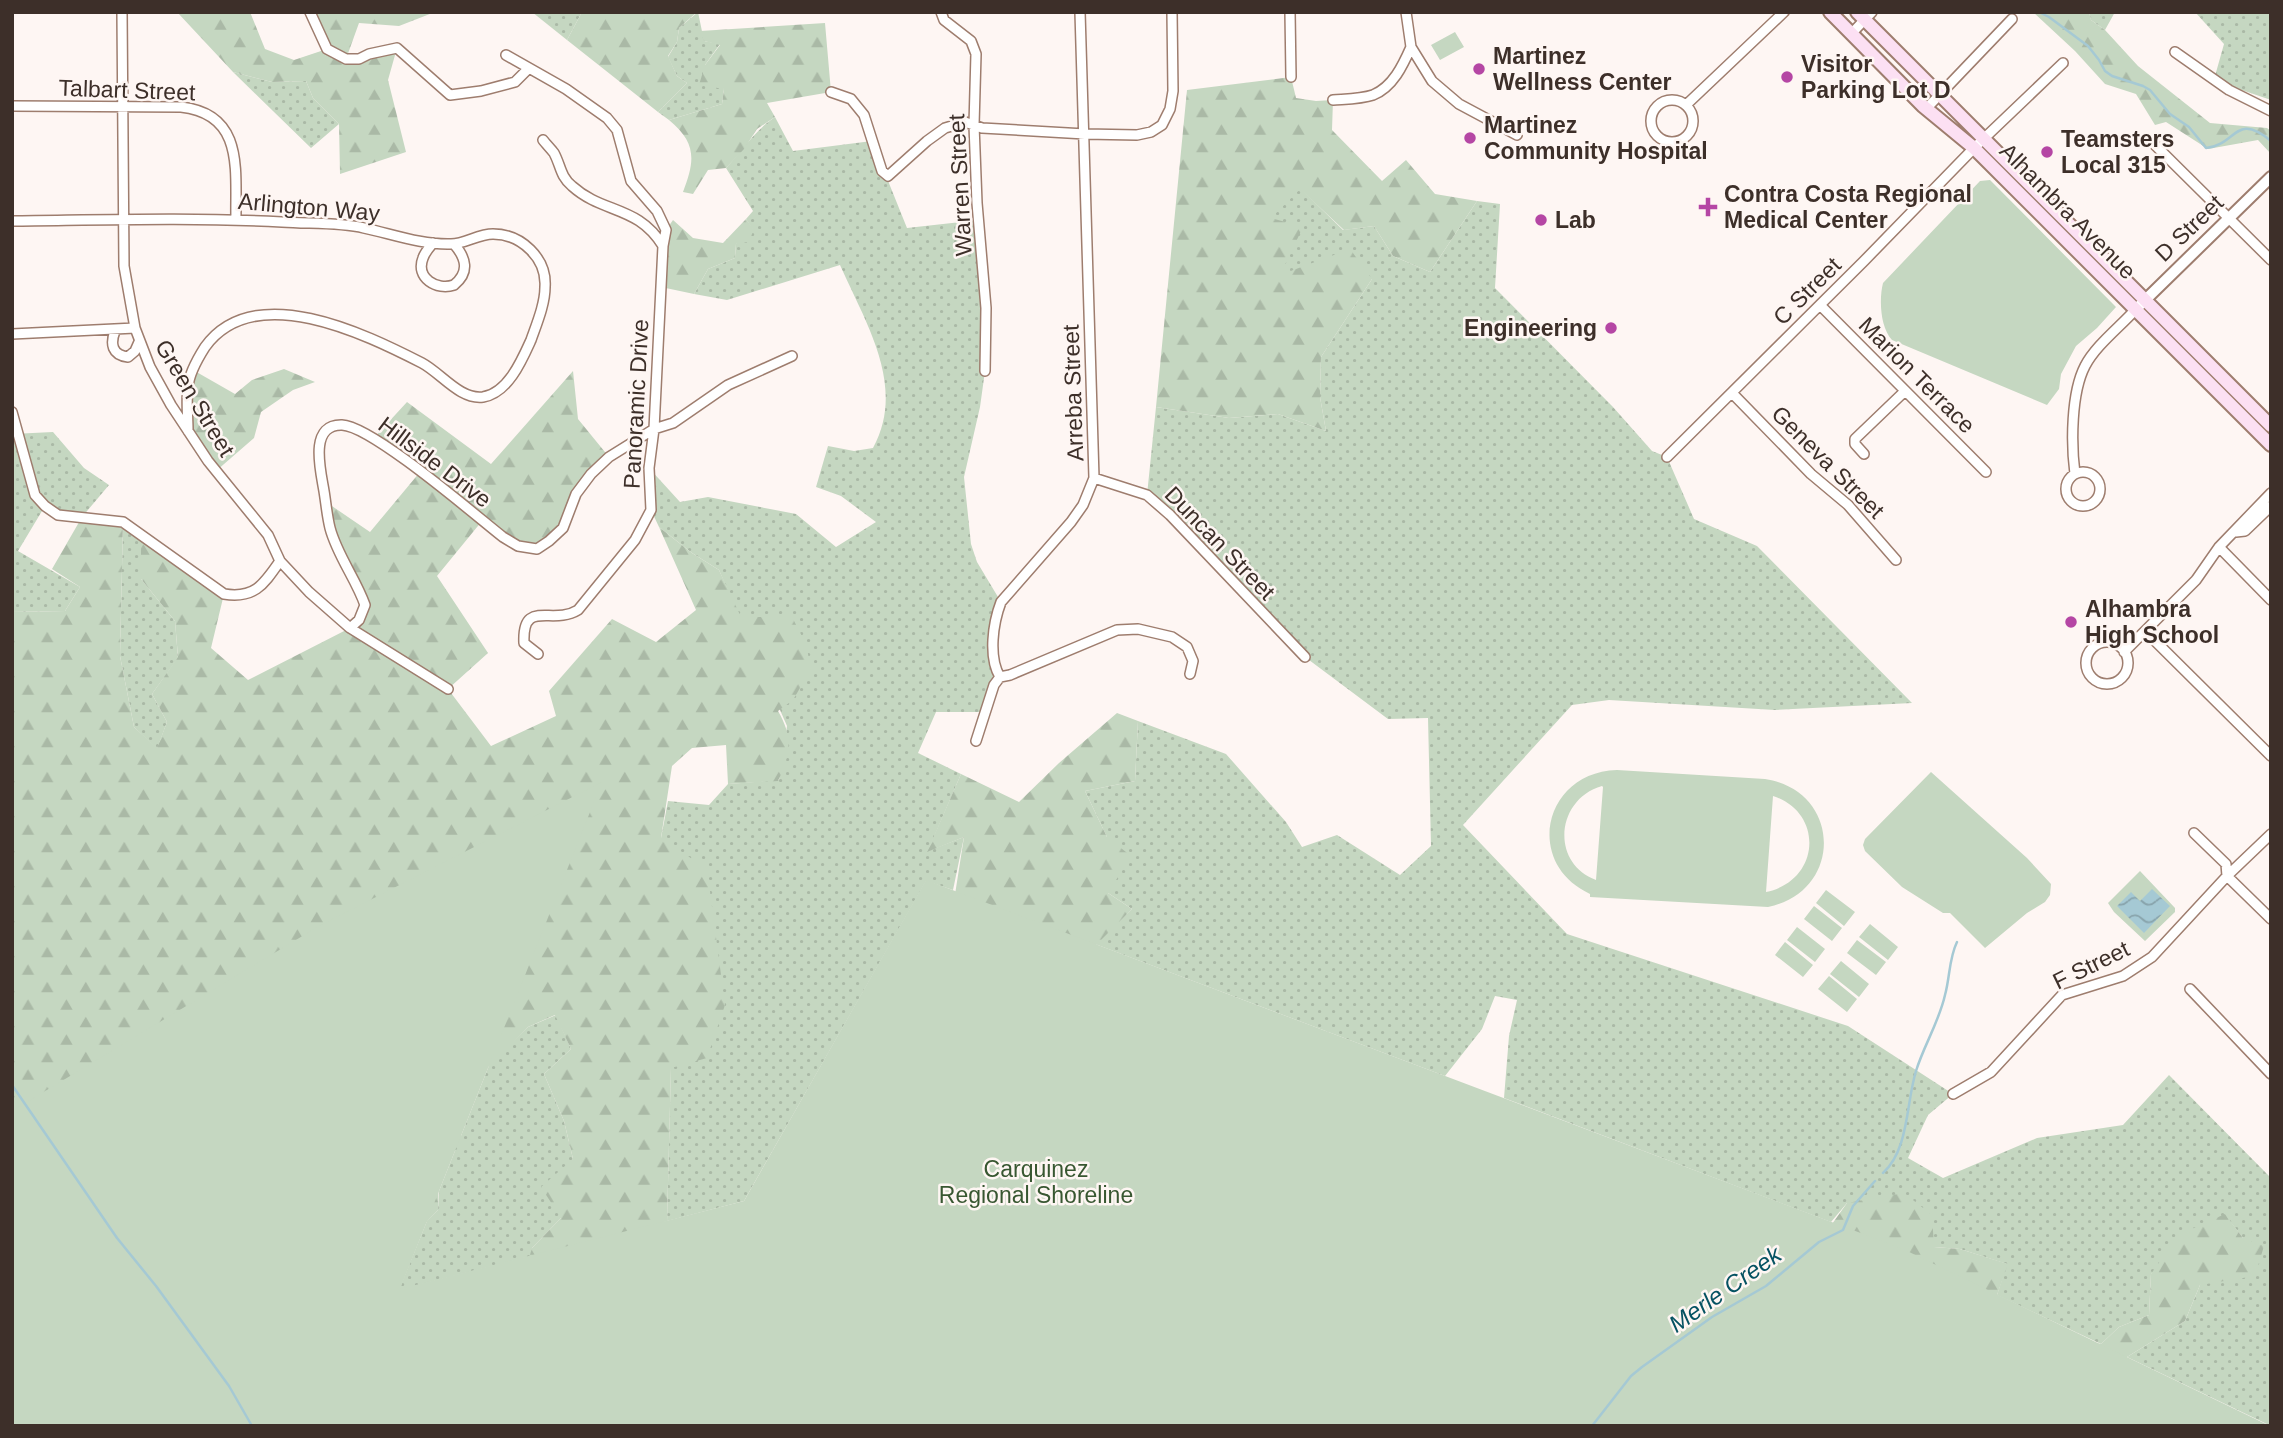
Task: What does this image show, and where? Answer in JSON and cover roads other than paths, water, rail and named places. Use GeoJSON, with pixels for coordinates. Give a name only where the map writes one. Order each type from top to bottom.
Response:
{"type":"FeatureCollection","features":[{"type":"Feature","properties":{"kind":"main road","name":"Alhambra Avenue"},"geometry":{"type":"LineString","coordinates":[[1830,12],[1926,108],[1974,148],[2271,426]]}},
{"type":"Feature","properties":{"kind":"main road","name":"Alhambra Avenue"},"geometry":{"type":"LineString","coordinates":[[1865,15],[2271,445]]}},
{"type":"Feature","properties":{"kind":"street","name":"Green Street"},"geometry":{"type":"LineString","coordinates":[[122,12],[124,266],[139,342],[188,431],[208,461],[268,535],[281,561],[309,592],[350,628],[448,689]]}},
{"type":"Feature","properties":{"kind":"street"},"geometry":{"type":"LineString","coordinates":[[310,12],[327,49],[346,59],[359,59],[397,48],[450,95],[481,91],[515,82],[529,68]]}},
{"type":"Feature","properties":{"kind":"street","name":"Warren Street"},"geometry":{"type":"LineString","coordinates":[[941,12],[944,20],[971,41],[976,54],[974,125],[977,203],[986,308],[985,371]]}},
{"type":"Feature","properties":{"kind":"street","name":"Arreba Street"},"geometry":{"type":"LineString","coordinates":[[1000,677],[995,668],[994,650],[996,617],[1001,603],[1071,522],[1083,505],[1094,478],[1080,12]]}},
{"type":"Feature","properties":{"kind":"street"},"geometry":{"type":"LineString","coordinates":[[831,92],[851,99],[864,115],[882,171],[888,176],[945,128],[965,122],[982,128],[1084,134],[1137,135],[1151,132],[1162,125],[1170,109],[1173,91],[1172,12]]}},
{"type":"Feature","properties":{"kind":"street"},"geometry":{"type":"LineString","coordinates":[[1290,12],[1291,77]]}},
{"type":"Feature","properties":{"kind":"street"},"geometry":{"type":"LineString","coordinates":[[1406,12],[1411,47],[1432,81],[1460,104],[1517,135]]}},
{"type":"Feature","properties":{"kind":"street"},"geometry":{"type":"LineString","coordinates":[[1686,105],[1784,12]]}},
{"type":"Feature","properties":{"kind":"street"},"geometry":{"type":"LineString","coordinates":[[1851,34],[1865,15]]}},
{"type":"Feature","properties":{"kind":"street"},"geometry":{"type":"LineString","coordinates":[[1926,108],[2012,19]]}},
{"type":"Feature","properties":{"kind":"street"},"geometry":{"type":"LineString","coordinates":[[1333,100],[1373,95],[1380,91],[1398,74],[1411,47]]}},
{"type":"Feature","properties":{"kind":"street"},"geometry":{"type":"LineString","coordinates":[[2175,52],[2229,89],[2271,111]]}},
{"type":"Feature","properties":{"kind":"street","name":"Panoramic Drive"},"geometry":{"type":"LineString","coordinates":[[506,55],[566,89],[607,118],[617,130],[632,181],[657,211],[666,230],[654,429],[649,468],[651,510],[635,540],[578,610],[569,616],[533,617],[527,620],[523,628],[524,643],[538,654]]}},
{"type":"Feature","properties":{"kind":"street","name":"C Street"},"geometry":{"type":"LineString","coordinates":[[1667,457],[1984,138],[2063,63]]}},
{"type":"Feature","properties":{"kind":"street"},"geometry":{"type":"LineString","coordinates":[[1670,100],[1686,105],[1693,119],[1688,135],[1673,142],[1658,137],[1650,123],[1656,107],[1670,100]]}},
{"type":"Feature","properties":{"kind":"street","name":"Talbart Street"},"geometry":{"type":"LineString","coordinates":[[12,106],[194,108],[207,112],[216,120],[233,145],[236,220]]}},
{"type":"Feature","properties":{"kind":"street"},"geometry":{"type":"LineString","coordinates":[[543,140],[554,154],[559,171],[572,186],[588,197],[644,223],[663,246]]}},
{"type":"Feature","properties":{"kind":"street"},"geometry":{"type":"LineString","coordinates":[[2155,145],[2271,260]]}},
{"type":"Feature","properties":{"kind":"street","name":"D Street"},"geometry":{"type":"LineString","coordinates":[[2141,305],[2271,177]]}},
{"type":"Feature","properties":{"kind":"street","name":"Arlington Way"},"geometry":{"type":"LineString","coordinates":[[12,221],[236,220],[358,226],[433,243],[454,244],[489,234],[504,235],[514,238],[531,250],[542,268],[545,287],[538,318],[522,359],[500,390],[485,396],[469,395],[425,365],[350,330],[301,317],[258,314],[233,321],[213,336],[199,356],[188,385],[188,431]]}},
{"type":"Feature","properties":{"kind":"street"},"geometry":{"type":"LineString","coordinates":[[433,243],[421,265],[426,279],[439,287],[454,285],[464,273],[464,258],[454,244]]}},
{"type":"Feature","properties":{"kind":"street","name":"Marion Terrace"},"geometry":{"type":"LineString","coordinates":[[1820,305],[1986,472]]}},
{"type":"Feature","properties":{"kind":"street"},"geometry":{"type":"LineString","coordinates":[[2075,474],[2075,403],[2080,378],[2096,351],[2141,305]]}},
{"type":"Feature","properties":{"kind":"street"},"geometry":{"type":"LineString","coordinates":[[12,334],[135,328]]}},
{"type":"Feature","properties":{"kind":"street"},"geometry":{"type":"LineString","coordinates":[[115,331],[112,345],[115,352],[121,356],[128,356],[135,351],[139,342]]}},
{"type":"Feature","properties":{"kind":"street","name":"Hillside Drive"},"geometry":{"type":"LineString","coordinates":[[350,628],[359,620],[365,606],[359,587],[336,546],[330,527],[318,456],[320,441],[326,431],[339,424],[355,427],[404,459],[503,537],[518,546],[537,549],[563,528],[576,494],[591,474],[609,457],[654,429],[673,423],[728,385],[792,356]]}},
{"type":"Feature","properties":{"kind":"street"},"geometry":{"type":"LineString","coordinates":[[1864,454],[1855,444],[1855,439],[1905,391]]}},
{"type":"Feature","properties":{"kind":"street","name":"Geneva Street"},"geometry":{"type":"LineString","coordinates":[[1732,393],[1811,474],[1848,505],[1896,560]]}},
{"type":"Feature","properties":{"kind":"street"},"geometry":{"type":"LineString","coordinates":[[12,412],[35,495],[58,516],[123,522],[224,594],[239,596],[254,592],[281,561]]}},
{"type":"Feature","properties":{"kind":"street"},"geometry":{"type":"LineString","coordinates":[[636,441],[645,443],[651,449]]}},
{"type":"Feature","properties":{"kind":"street","name":"Duncan Street"},"geometry":{"type":"LineString","coordinates":[[1094,478],[1147,495],[1170,515],[1305,657]]}},
{"type":"Feature","properties":{"kind":"street"},"geometry":{"type":"LineString","coordinates":[[2124,652],[2196,580],[2219,547],[2271,493]]}},
{"type":"Feature","properties":{"kind":"street"},"geometry":{"type":"LineString","coordinates":[[2236,532],[2245,531],[2271,506]]}},
{"type":"Feature","properties":{"kind":"street"},"geometry":{"type":"LineString","coordinates":[[2219,547],[2271,600]]}},
{"type":"Feature","properties":{"kind":"street"},"geometry":{"type":"LineString","coordinates":[[976,741],[994,685],[1000,677],[1117,630],[1138,629],[1172,637],[1187,647],[1193,661],[1190,674]]}},
{"type":"Feature","properties":{"kind":"street"},"geometry":{"type":"LineString","coordinates":[[2145,631],[2271,756]]}},
{"type":"Feature","properties":{"kind":"street"},"geometry":{"type":"LineString","coordinates":[[2114,644],[2124,652],[2127,667],[2123,677],[2105,684],[2090,676],[2086,667],[2087,658],[2097,645],[2114,644]]}},
{"type":"Feature","properties":{"kind":"street"},"geometry":{"type":"LineString","coordinates":[[2194,833],[2226,864],[2227,876],[2271,919]]}},
{"type":"Feature","properties":{"kind":"street","name":"F Street"},"geometry":{"type":"LineString","coordinates":[[1953,1094],[1991,1072],[2062,995],[2123,975],[2152,957],[2227,876],[2271,834]]}},
{"type":"Feature","properties":{"kind":"street"},"geometry":{"type":"LineString","coordinates":[[2190,989],[2271,1074]]}},
{"type":"Feature","properties":{"kind":"water"},"geometry":{"type":"Polygon","coordinates":[[[2152,889],[2170,906],[2144,933],[2117,906],[2131,892],[2140,901],[2152,889]]]}},
{"type":"Feature","properties":{"kind":"waterway"},"geometry":{"type":"LineString","coordinates":[[2039,12],[2088,46],[2105,71],[2112,76],[2150,90],[2170,114],[2189,127],[2206,148],[2216,146],[2243,129],[2250,129],[2271,141]]}},
{"type":"Feature","properties":{"kind":"waterway","name":"Merle Creek"},"geometry":{"type":"LineString","coordinates":[[1883,1173],[1898,1152],[1916,1071],[1942,1005],[1957,942]]}},
{"type":"Feature","properties":{"kind":"waterway"},"geometry":{"type":"LineString","coordinates":[[12,1085],[117,1238],[156,1286],[229,1386],[252,1426]]}},
{"type":"Feature","properties":{"kind":"waterway","name":"Merle Creek"},"geometry":{"type":"LineString","coordinates":[[1592,1426],[1631,1376],[1642,1367],[1712,1317],[1766,1286],[1819,1242],[1843,1230],[1853,1206],[1875,1181]]}},
{"type":"Feature","properties":{"kind":"place","name":"Martinez Wellness Center"},"geometry":{"type":"Point","coordinates":[1479,69]}},
{"type":"Feature","properties":{"kind":"place","name":"Visitor Parking Lot D"},"geometry":{"type":"Point","coordinates":[1787,77]}},
{"type":"Feature","properties":{"kind":"place","name":"Martinez Community Hospital"},"geometry":{"type":"Point","coordinates":[1470,138]}},
{"type":"Feature","properties":{"kind":"place","name":"Teamsters Local 315"},"geometry":{"type":"Point","coordinates":[2047,152]}},
{"type":"Feature","properties":{"kind":"place","name":"Contra Costa Regional Medical Center"},"geometry":{"type":"Point","coordinates":[1708,207]}},
{"type":"Feature","properties":{"kind":"place","name":"Lab"},"geometry":{"type":"Point","coordinates":[1541,220]}},
{"type":"Feature","properties":{"kind":"place","name":"Engineering"},"geometry":{"type":"Point","coordinates":[1611,328]}},
{"type":"Feature","properties":{"kind":"place","name":"Alhambra High School"},"geometry":{"type":"Point","coordinates":[2071,622]}},
{"type":"Feature","properties":{"kind":"park label","name":"Carquinez Regional Shoreline"},"geometry":{"type":"Point","coordinates":[1036,1182]}}]}
